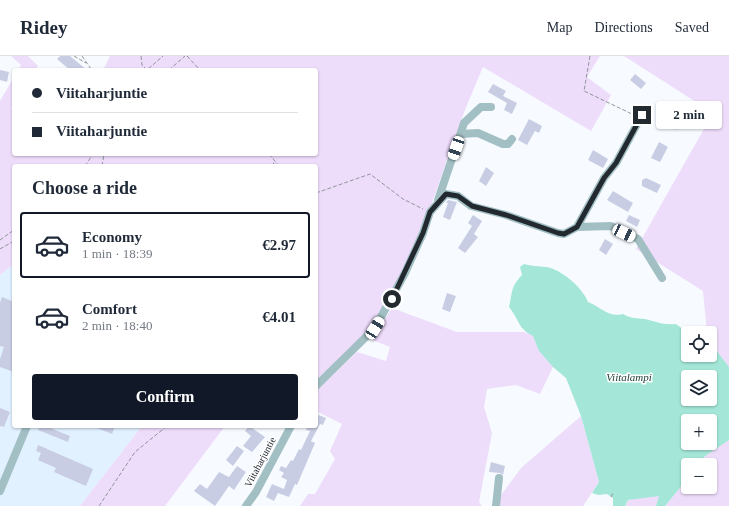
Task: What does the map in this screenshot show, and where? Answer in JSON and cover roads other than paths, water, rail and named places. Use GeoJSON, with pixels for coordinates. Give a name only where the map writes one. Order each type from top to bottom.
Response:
{"type":"FeatureCollection","features":[{"type":"Feature","properties":{"kind":"street"},"geometry":{"type":"LineString","coordinates":[[437,203],[464,123],[481,107],[491,106]]}},
{"type":"Feature","properties":{"kind":"street"},"geometry":{"type":"LineString","coordinates":[[577,227],[604,178],[616,163],[641,117]]}},
{"type":"Feature","properties":{"kind":"street"},"geometry":{"type":"LineString","coordinates":[[460,134],[478,133],[503,144],[508,144],[512,139]]}},
{"type":"Feature","properties":{"kind":"street"},"geometry":{"type":"LineString","coordinates":[[318,384],[375,328],[405,273],[423,233],[430,212],[446,194],[458,196],[472,206],[506,215],[558,233],[564,234],[577,227],[611,226],[638,239],[662,278]]}},
{"type":"Feature","properties":{"kind":"street"},"geometry":{"type":"LineString","coordinates":[[0,491],[27,428]]}},
{"type":"Feature","properties":{"kind":"street","name":"Viitaharjuntie"},"geometry":{"type":"LineString","coordinates":[[246,506],[256,492],[290,428]]}},
{"type":"Feature","properties":{"kind":"street"},"geometry":{"type":"LineString","coordinates":[[496,506],[499,478]]}},
{"type":"Feature","properties":{"kind":"water","name":"Viitalampi"},"geometry":{"type":"Polygon","coordinates":[[[524,264],[546,267],[558,271],[576,285],[588,302],[613,315],[623,314],[631,318],[645,319],[663,324],[676,324],[681,328],[681,362],[717,362],[717,351],[729,367],[729,440],[717,448],[717,414],[681,414],[681,450],[714,450],[704,458],[681,458],[681,487],[665,506],[656,506],[659,496],[628,500],[625,506],[613,506],[613,498],[607,494],[598,495],[592,493],[599,482],[581,416],[566,378],[553,367],[539,351],[533,336],[521,327],[509,307],[514,287],[522,275],[520,267],[524,264]]]}}]}
